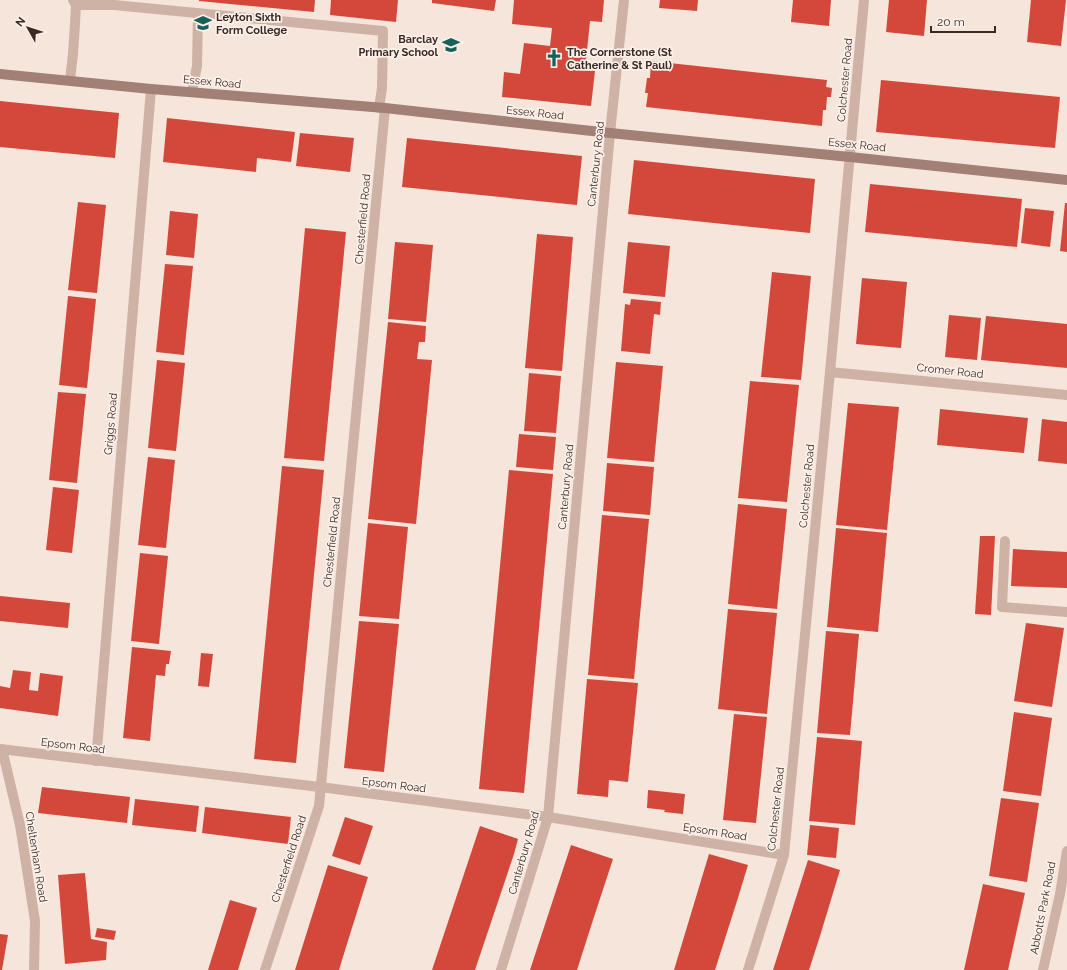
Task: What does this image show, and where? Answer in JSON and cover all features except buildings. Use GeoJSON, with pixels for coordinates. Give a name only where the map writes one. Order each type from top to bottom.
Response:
{"type":"FeatureCollection","features":[{"type":"Feature","properties":{"kind":"street","name":"Canterbury Road"},"geometry":{"type":"LineString","coordinates":[[501,970],[548,817],[610,133],[624,0]]}},
{"type":"Feature","properties":{"kind":"street","name":"Colchester Road"},"geometry":{"type":"LineString","coordinates":[[748,970],[784,856],[864,0]]}},
{"type":"Feature","properties":{"kind":"street"},"geometry":{"type":"LineString","coordinates":[[70,80],[73,54],[74,2],[198,13],[197,66],[192,92]]}},
{"type":"Feature","properties":{"kind":"street","name":"Chesterfield Road"},"geometry":{"type":"LineString","coordinates":[[198,13],[383,31],[382,108],[319,806],[265,970]]}},
{"type":"Feature","properties":{"kind":"street","name":"Essex Road"},"geometry":{"type":"LineString","coordinates":[[0,74],[382,108],[1067,180]]}},
{"type":"Feature","properties":{"kind":"street","name":"Griggs Road"},"geometry":{"type":"LineString","coordinates":[[96,761],[151,88]]}},
{"type":"Feature","properties":{"kind":"street","name":"Cromer Road"},"geometry":{"type":"LineString","coordinates":[[830,372],[1067,395]]}},
{"type":"Feature","properties":{"kind":"street"},"geometry":{"type":"LineString","coordinates":[[1005,540],[1002,607],[1067,612]]}},
{"type":"Feature","properties":{"kind":"street","name":"Epsom Road"},"geometry":{"type":"LineString","coordinates":[[1,749],[320,787],[548,817],[784,856]]}},
{"type":"Feature","properties":{"kind":"street","name":"Cheltenham Road"},"geometry":{"type":"LineString","coordinates":[[1,749],[20,825],[35,921],[34,970]]}},
{"type":"Feature","properties":{"kind":"street","name":"Abbotts Park Road"},"geometry":{"type":"LineString","coordinates":[[1043,970],[1060,894],[1067,851]]}},
{"type":"Feature","properties":{"kind":"place","name":"Leyton Sixth Form College"},"geometry":{"type":"Point","coordinates":[203,23]}},
{"type":"Feature","properties":{"kind":"place","name":"Barclay Primary School"},"geometry":{"type":"Point","coordinates":[451,45]}},
{"type":"Feature","properties":{"kind":"place","name":"The Cornerstone (St Catherine & St Paul)"},"geometry":{"type":"Point","coordinates":[554,58]}}]}
